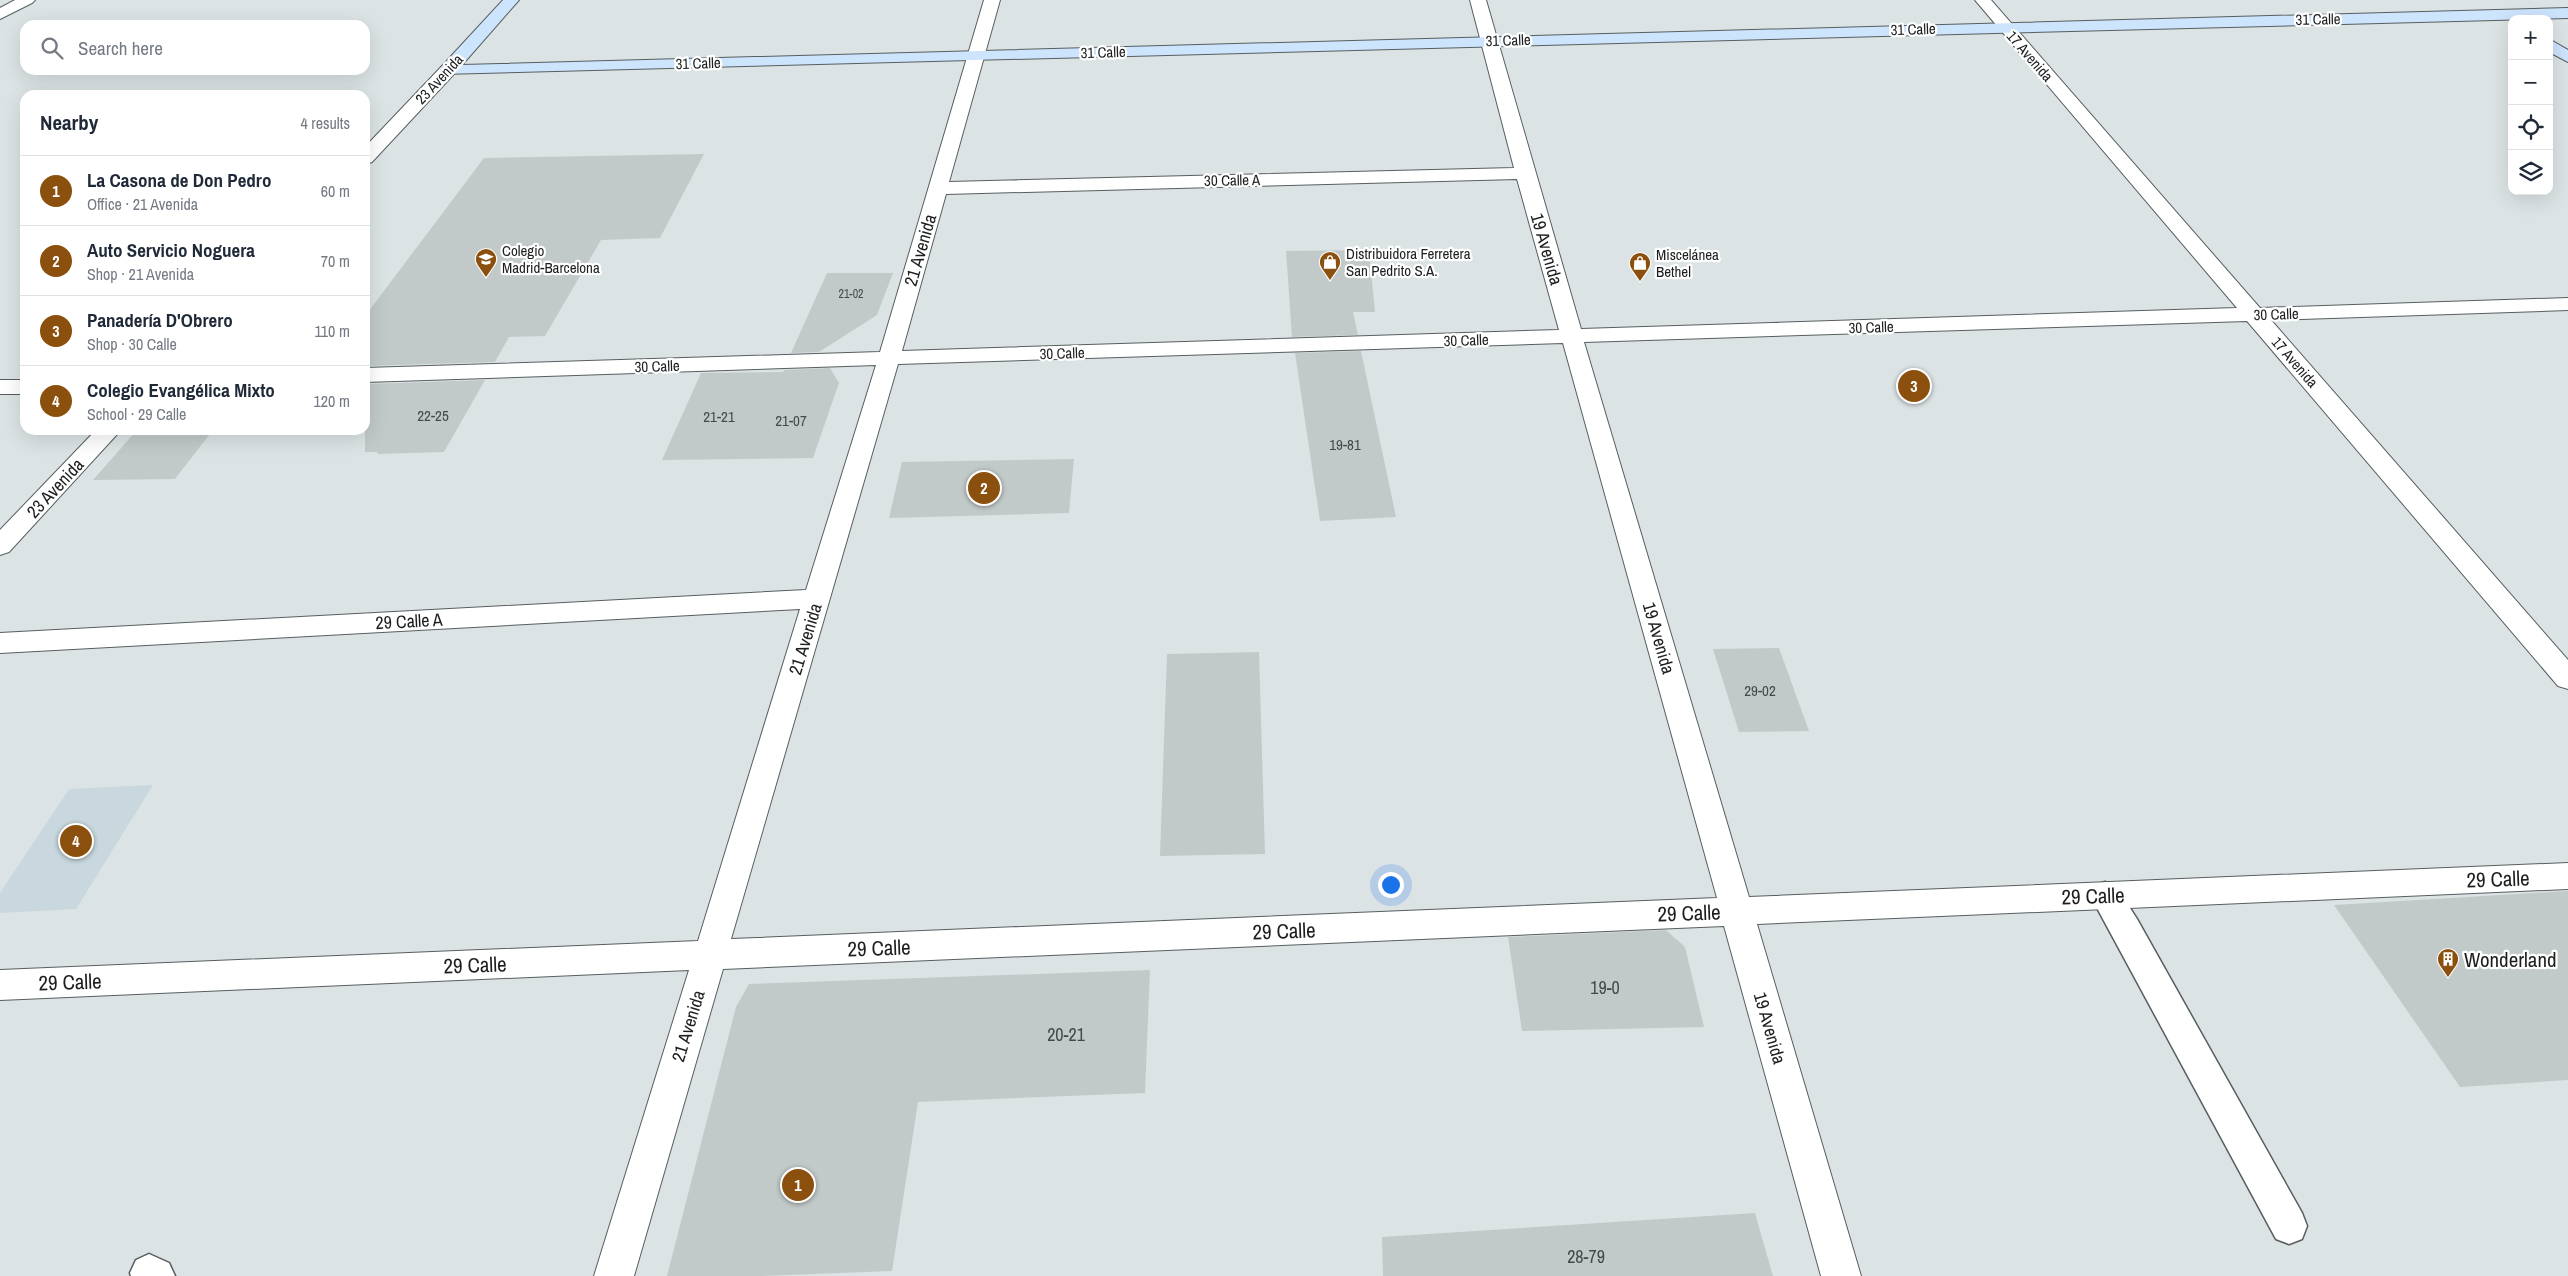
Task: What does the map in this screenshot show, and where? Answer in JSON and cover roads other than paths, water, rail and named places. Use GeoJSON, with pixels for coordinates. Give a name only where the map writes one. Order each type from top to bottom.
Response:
{"type":"FeatureCollection","features":[{"type":"Feature","properties":{"kind":"street"},"geometry":{"type":"LineString","coordinates":[[0,14],[28,0]]}},
{"type":"Feature","properties":{"kind":"street","name":"23 Avenida"},"geometry":{"type":"LineString","coordinates":[[370,153],[511,0]]}},
{"type":"Feature","properties":{"kind":"street","name":"21 Avenida"},"geometry":{"type":"LineString","coordinates":[[614,1276],[889,358],[992,0]]}},
{"type":"Feature","properties":{"kind":"street","name":"19 Avenida"},"geometry":{"type":"LineString","coordinates":[[1478,0],[1525,173],[1841,1276]]}},
{"type":"Feature","properties":{"kind":"street","name":"17 Avenida"},"geometry":{"type":"LineString","coordinates":[[1984,0],[2004,26],[2568,679]]}},
{"type":"Feature","properties":{"kind":"street"},"geometry":{"type":"LineString","coordinates":[[2486,0],[2508,15]]}},
{"type":"Feature","properties":{"kind":"street","name":"31 Calle"},"geometry":{"type":"LineString","coordinates":[[2529,15],[2568,13]]}},
{"type":"Feature","properties":{"kind":"street","name":"31 Calle"},"geometry":{"type":"LineString","coordinates":[[448,70],[2004,26],[2508,16]]}},
{"type":"Feature","properties":{"kind":"street"},"geometry":{"type":"LineString","coordinates":[[2553,47],[2568,57]]}},
{"type":"Feature","properties":{"kind":"street","name":"30 Calle A"},"geometry":{"type":"LineString","coordinates":[[938,188],[1525,173]]}},
{"type":"Feature","properties":{"kind":"street","name":"30 Calle"},"geometry":{"type":"LineString","coordinates":[[370,376],[2568,304]]}},
{"type":"Feature","properties":{"kind":"street"},"geometry":{"type":"LineString","coordinates":[[0,387],[20,386]]}},
{"type":"Feature","properties":{"kind":"street","name":"23 Avenida"},"geometry":{"type":"LineString","coordinates":[[0,546],[104,435]]}},
{"type":"Feature","properties":{"kind":"street","name":"29 Calle A"},"geometry":{"type":"LineString","coordinates":[[0,643],[817,599]]}},
{"type":"Feature","properties":{"kind":"street","name":"29 Calle"},"geometry":{"type":"LineString","coordinates":[[0,985],[2568,876]]}},
{"type":"Feature","properties":{"kind":"lane"},"geometry":{"type":"LineString","coordinates":[[2105,895],[2126,929],[2289,1226]]}},
{"type":"Feature","properties":{"kind":"place","name":"Colegio Madrid-Barcelona"},"geometry":{"type":"Point","coordinates":[486,278]}},
{"type":"Feature","properties":{"kind":"place","name":"Distribuidora Ferretera San Pedrito S.A."},"geometry":{"type":"Point","coordinates":[1330,281]}},
{"type":"Feature","properties":{"kind":"place","name":"Miscelánea Bethel"},"geometry":{"type":"Point","coordinates":[1640,282]}},
{"type":"Feature","properties":{"kind":"place","name":"Panadería D'Obrero"},"geometry":{"type":"Point","coordinates":[1914,386]}},
{"type":"Feature","properties":{"kind":"place","name":"Auto Servicio Noguera"},"geometry":{"type":"Point","coordinates":[984,488]}},
{"type":"Feature","properties":{"kind":"place","name":"Colegio Evangélica Mixto"},"geometry":{"type":"Point","coordinates":[76,841]}},
{"type":"Feature","properties":{"kind":"place","name":"Wonderland"},"geometry":{"type":"Point","coordinates":[2448,978]}},
{"type":"Feature","properties":{"kind":"place","name":"La Casona de Don Pedro"},"geometry":{"type":"Point","coordinates":[798,1185]}}]}
